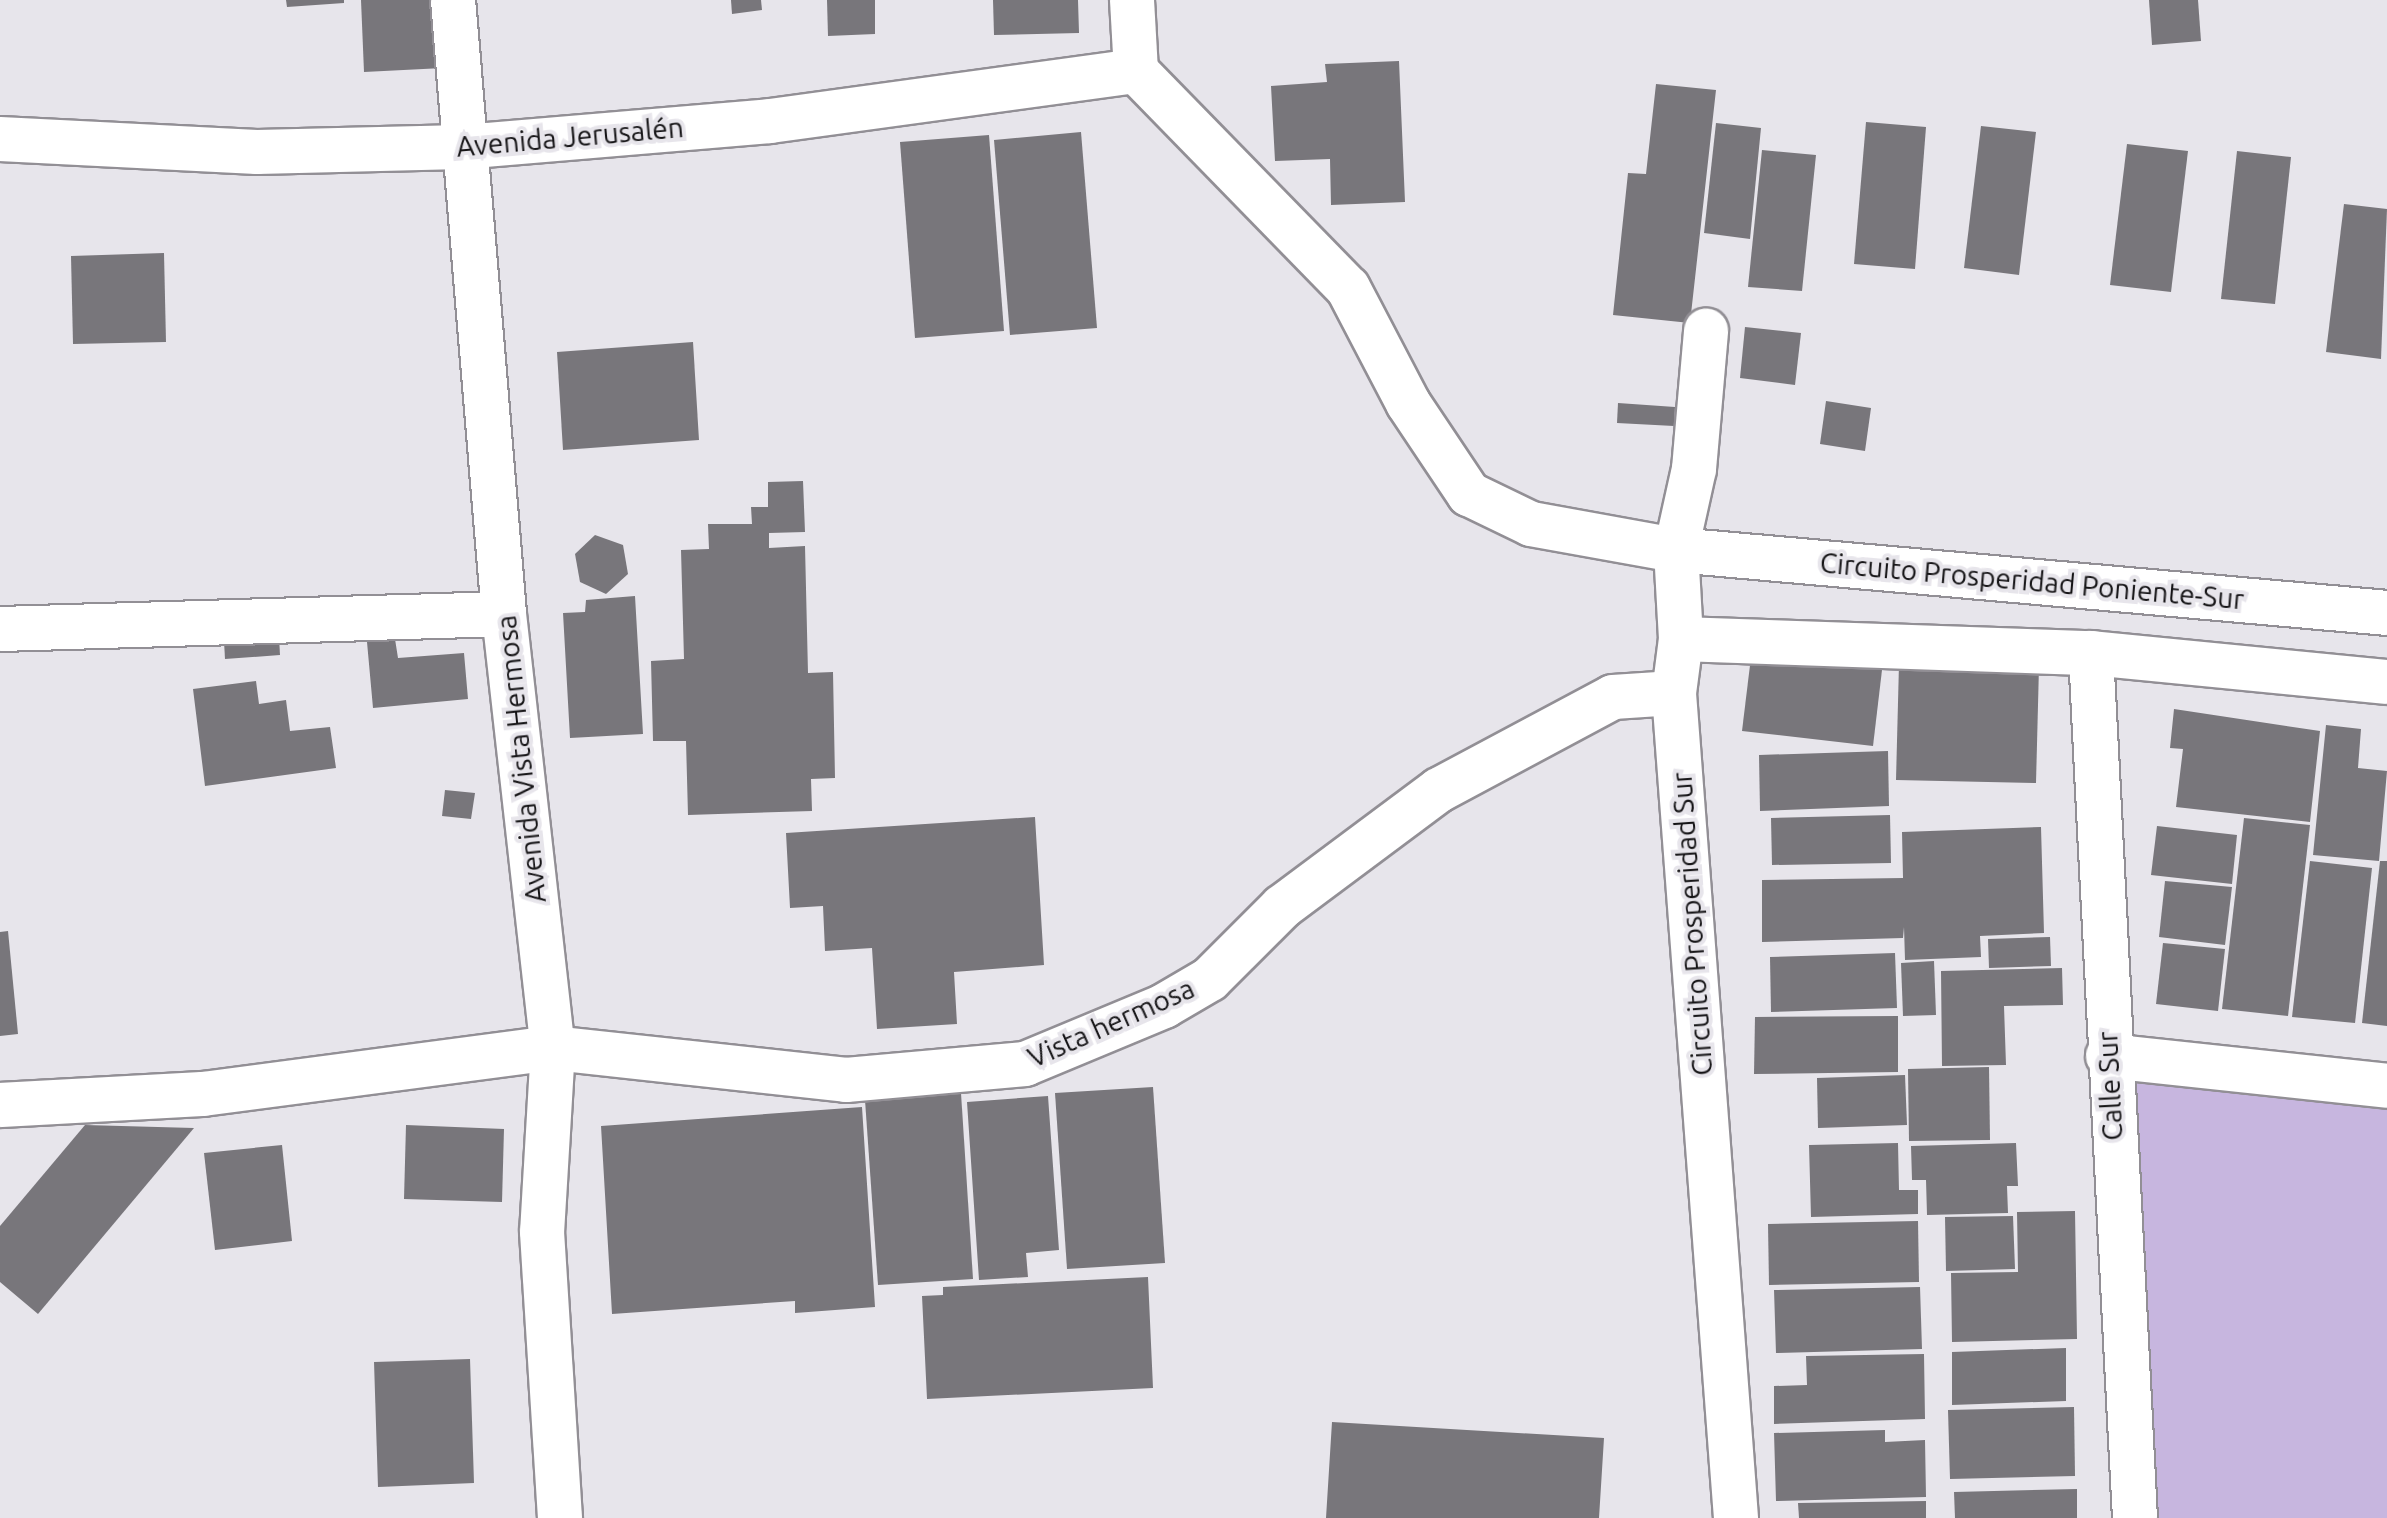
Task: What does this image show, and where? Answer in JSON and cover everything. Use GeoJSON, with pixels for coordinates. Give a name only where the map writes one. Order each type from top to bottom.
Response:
{"type":"FeatureCollection","features":[{"type":"Feature","properties":{"kind":"street","name":"Avenida Vista Hermosa"},"geometry":{"type":"LineString","coordinates":[[453,0],[462,147],[504,614],[553,1048],[542,1232],[560,1518]]}},
{"type":"Feature","properties":{"kind":"street"},"geometry":{"type":"LineString","coordinates":[[1132,0],[1136,71]]}},
{"type":"Feature","properties":{"kind":"street","name":"Avenida Jerusalén"},"geometry":{"type":"LineString","coordinates":[[0,139],[257,152],[462,147],[770,121],[1136,71]]}},
{"type":"Feature","properties":{"kind":"street","name":"Circuito Prosperidad Poniente-Sur"},"geometry":{"type":"LineString","coordinates":[[1136,71],[1348,288],[1408,403],[1469,494],[1531,524],[1676,550],[2387,613]]}},
{"type":"Feature","properties":{"kind":"street","name":"Circuito Prosperidad Sur"},"geometry":{"type":"LineString","coordinates":[[1706,331],[1694,469],[1676,550],[1681,639],[1674,693],[1736,1518]]}},
{"type":"Feature","properties":{"kind":"street"},"geometry":{"type":"LineString","coordinates":[[0,629],[504,614]]}},
{"type":"Feature","properties":{"kind":"street"},"geometry":{"type":"LineString","coordinates":[[1681,639],[2091,653],[2387,682]]}},
{"type":"Feature","properties":{"kind":"street","name":"Calle Sur"},"geometry":{"type":"LineString","coordinates":[[2091,653],[2108,1056],[2135,1518]]}},
{"type":"Feature","properties":{"kind":"street","name":"Vista hermosa"},"geometry":{"type":"LineString","coordinates":[[0,1105],[203,1094],[553,1048],[846,1080],[1025,1064],[1164,1006],[1210,979],[1282,907],[1439,790],[1613,697],[1674,693]]}},
{"type":"Feature","properties":{"kind":"street"},"geometry":{"type":"LineString","coordinates":[[2108,1056],[2387,1086]]}},
{"type":"Feature","properties":{"kind":"shaded area"},"geometry":{"type":"Polygon","coordinates":[[[2130,1078],[2387,1107],[2387,1518],[2156,1518],[2130,1078]]]}},
{"type":"Feature","properties":{"kind":"building"},"geometry":{"type":"Polygon","coordinates":[[[286,0],[344,0],[344,3],[287,7],[286,0]]]}},
{"type":"Feature","properties":{"kind":"building"},"geometry":{"type":"Polygon","coordinates":[[[361,0],[440,0],[443,68],[364,72],[361,0]]]}},
{"type":"Feature","properties":{"kind":"building"},"geometry":{"type":"Polygon","coordinates":[[[731,0],[761,0],[762,10],[732,14],[731,0]]]}},
{"type":"Feature","properties":{"kind":"building"},"geometry":{"type":"Polygon","coordinates":[[[827,0],[875,0],[875,34],[828,36],[827,0]]]}},
{"type":"Feature","properties":{"kind":"building"},"geometry":{"type":"Polygon","coordinates":[[[993,0],[1078,0],[1079,33],[994,35],[993,0]]]}},
{"type":"Feature","properties":{"kind":"building"},"geometry":{"type":"Polygon","coordinates":[[[2149,0],[2198,0],[2201,41],[2152,45],[2149,0]]]}},
{"type":"Feature","properties":{"kind":"building"},"geometry":{"type":"Polygon","coordinates":[[[1399,61],[1405,202],[1331,205],[1330,159],[1275,161],[1271,86],[1327,82],[1325,64],[1399,61]]]}},
{"type":"Feature","properties":{"kind":"building"},"geometry":{"type":"Polygon","coordinates":[[[1656,84],[1716,90],[1690,323],[1613,315],[1628,173],[1646,174],[1656,84]]]}},
{"type":"Feature","properties":{"kind":"building"},"geometry":{"type":"Polygon","coordinates":[[[1866,122],[1926,127],[1915,269],[1854,264],[1866,122]]]}},
{"type":"Feature","properties":{"kind":"building"},"geometry":{"type":"Polygon","coordinates":[[[1716,123],[1761,128],[1750,239],[1704,233],[1716,123]]]}},
{"type":"Feature","properties":{"kind":"building"},"geometry":{"type":"Polygon","coordinates":[[[1981,126],[2036,132],[2019,275],[1964,268],[1981,126]]]}},
{"type":"Feature","properties":{"kind":"building"},"geometry":{"type":"Polygon","coordinates":[[[1081,132],[1097,328],[1010,335],[994,140],[1081,132]]]}},
{"type":"Feature","properties":{"kind":"building"},"geometry":{"type":"Polygon","coordinates":[[[989,135],[1004,331],[915,338],[900,142],[989,135]]]}},
{"type":"Feature","properties":{"kind":"building"},"geometry":{"type":"Polygon","coordinates":[[[2127,144],[2188,151],[2171,292],[2110,285],[2127,144]]]}},
{"type":"Feature","properties":{"kind":"building"},"geometry":{"type":"Polygon","coordinates":[[[1762,150],[1816,155],[1802,291],[1748,287],[1762,150]]]}},
{"type":"Feature","properties":{"kind":"building"},"geometry":{"type":"Polygon","coordinates":[[[2237,151],[2291,157],[2275,304],[2221,299],[2237,151]]]}},
{"type":"Feature","properties":{"kind":"building"},"geometry":{"type":"Polygon","coordinates":[[[2344,204],[2387,209],[2381,359],[2326,352],[2344,204]]]}},
{"type":"Feature","properties":{"kind":"building"},"geometry":{"type":"Polygon","coordinates":[[[164,253],[166,342],[73,344],[71,256],[164,253]]]}},
{"type":"Feature","properties":{"kind":"building"},"geometry":{"type":"Polygon","coordinates":[[[1745,327],[1801,333],[1795,385],[1740,378],[1745,327]]]}},
{"type":"Feature","properties":{"kind":"building"},"geometry":{"type":"Polygon","coordinates":[[[693,342],[699,440],[563,450],[557,352],[693,342]]]}},
{"type":"Feature","properties":{"kind":"building"},"geometry":{"type":"Polygon","coordinates":[[[1826,401],[1871,408],[1865,451],[1820,444],[1826,401]]]}},
{"type":"Feature","properties":{"kind":"building"},"geometry":{"type":"Polygon","coordinates":[[[1618,403],[1675,407],[1674,426],[1617,423],[1618,403]]]}},
{"type":"Feature","properties":{"kind":"building"},"geometry":{"type":"Polygon","coordinates":[[[803,481],[805,532],[769,533],[769,548],[805,546],[808,673],[833,672],[835,778],[811,779],[812,811],[688,815],[686,741],[653,741],[651,661],[684,659],[681,550],[709,549],[708,524],[752,524],[751,507],[768,507],[768,482],[803,481]]]}},
{"type":"Feature","properties":{"kind":"building"},"geometry":{"type":"Polygon","coordinates":[[[595,535],[623,545],[628,574],[606,594],[580,582],[575,554],[595,535]]]}},
{"type":"Feature","properties":{"kind":"building"},"geometry":{"type":"Polygon","coordinates":[[[635,596],[643,734],[570,738],[563,613],[585,612],[586,600],[635,596]]]}},
{"type":"Feature","properties":{"kind":"building"},"geometry":{"type":"Polygon","coordinates":[[[279,637],[280,655],[225,659],[224,641],[279,637]]]}},
{"type":"Feature","properties":{"kind":"building"},"geometry":{"type":"Polygon","coordinates":[[[395,639],[398,658],[464,653],[468,699],[373,708],[367,642],[395,639]]]}},
{"type":"Feature","properties":{"kind":"building"},"geometry":{"type":"Polygon","coordinates":[[[1751,657],[1882,670],[1873,746],[1742,731],[1751,657]]]}},
{"type":"Feature","properties":{"kind":"building"},"geometry":{"type":"Polygon","coordinates":[[[1899,664],[2039,666],[2036,783],[1896,780],[1899,664]]]}},
{"type":"Feature","properties":{"kind":"building"},"geometry":{"type":"Polygon","coordinates":[[[256,681],[259,704],[286,700],[290,731],[330,727],[336,768],[205,786],[193,689],[256,681]]]}},
{"type":"Feature","properties":{"kind":"building"},"geometry":{"type":"Polygon","coordinates":[[[2174,709],[2320,731],[2310,822],[2176,807],[2183,749],[2170,748],[2174,709]]]}},
{"type":"Feature","properties":{"kind":"building"},"geometry":{"type":"Polygon","coordinates":[[[2326,725],[2361,729],[2358,768],[2387,771],[2379,861],[2313,855],[2326,725]]]}},
{"type":"Feature","properties":{"kind":"building"},"geometry":{"type":"Polygon","coordinates":[[[1888,751],[1889,806],[1760,811],[1759,755],[1888,751]]]}},
{"type":"Feature","properties":{"kind":"building"},"geometry":{"type":"Polygon","coordinates":[[[445,790],[475,793],[471,819],[442,816],[445,790]]]}},
{"type":"Feature","properties":{"kind":"building"},"geometry":{"type":"Polygon","coordinates":[[[1890,815],[1891,863],[1772,865],[1771,818],[1890,815]]]}},
{"type":"Feature","properties":{"kind":"building"},"geometry":{"type":"Polygon","coordinates":[[[1035,817],[1044,965],[954,972],[957,1024],[877,1029],[872,948],[825,951],[823,906],[790,908],[786,833],[1035,817]]]}},
{"type":"Feature","properties":{"kind":"building"},"geometry":{"type":"Polygon","coordinates":[[[2244,818],[2310,825],[2288,1016],[2222,1009],[2244,818]]]}},
{"type":"Feature","properties":{"kind":"building"},"geometry":{"type":"Polygon","coordinates":[[[2157,826],[2237,835],[2232,884],[2151,875],[2157,826]]]}},
{"type":"Feature","properties":{"kind":"building"},"geometry":{"type":"Polygon","coordinates":[[[2041,827],[2044,933],[1980,936],[1981,957],[1905,960],[1904,927],[1903,938],[1762,942],[1762,880],[1903,878],[1902,832],[2041,827]]]}},
{"type":"Feature","properties":{"kind":"building"},"geometry":{"type":"Polygon","coordinates":[[[2310,861],[2372,868],[2355,1023],[2292,1017],[2310,861]]]}},
{"type":"Feature","properties":{"kind":"building"},"geometry":{"type":"Polygon","coordinates":[[[2380,861],[2387,861],[2387,1026],[2362,1023],[2380,861]]]}},
{"type":"Feature","properties":{"kind":"building"},"geometry":{"type":"Polygon","coordinates":[[[2165,881],[2232,887],[2225,945],[2159,937],[2165,881]]]}},
{"type":"Feature","properties":{"kind":"building"},"geometry":{"type":"Polygon","coordinates":[[[8,931],[18,1034],[0,1036],[0,932],[8,931]]]}},
{"type":"Feature","properties":{"kind":"building"},"geometry":{"type":"Polygon","coordinates":[[[2050,937],[2051,966],[1989,968],[1988,939],[2050,937]]]}},
{"type":"Feature","properties":{"kind":"building"},"geometry":{"type":"Polygon","coordinates":[[[2163,943],[2225,949],[2218,1011],[2156,1004],[2163,943]]]}},
{"type":"Feature","properties":{"kind":"building"},"geometry":{"type":"Polygon","coordinates":[[[1895,953],[1897,1008],[1771,1012],[1770,957],[1895,953]]]}},
{"type":"Feature","properties":{"kind":"building"},"geometry":{"type":"Polygon","coordinates":[[[1934,961],[1936,1015],[1903,1016],[1901,963],[1934,961]]]}},
{"type":"Feature","properties":{"kind":"building"},"geometry":{"type":"Polygon","coordinates":[[[2062,968],[2063,1005],[2004,1006],[2006,1065],[1942,1066],[1941,971],[2062,968]]]}},
{"type":"Feature","properties":{"kind":"building"},"geometry":{"type":"Polygon","coordinates":[[[1898,1016],[1898,1072],[1754,1074],[1755,1017],[1898,1016]]]}},
{"type":"Feature","properties":{"kind":"building"},"geometry":{"type":"Polygon","coordinates":[[[1989,1067],[1990,1140],[1909,1141],[1908,1069],[1989,1067]]]}},
{"type":"Feature","properties":{"kind":"building"},"geometry":{"type":"Polygon","coordinates":[[[1905,1075],[1907,1125],[1818,1128],[1817,1078],[1905,1075]]]}},
{"type":"Feature","properties":{"kind":"building"},"geometry":{"type":"Polygon","coordinates":[[[1153,1087],[1165,1263],[1067,1269],[1055,1093],[1153,1087]]]}},
{"type":"Feature","properties":{"kind":"building"},"geometry":{"type":"Polygon","coordinates":[[[961,1093],[973,1279],[878,1285],[865,1100],[961,1093]]]}},
{"type":"Feature","properties":{"kind":"building"},"geometry":{"type":"Polygon","coordinates":[[[1048,1096],[1059,1250],[1026,1253],[1028,1277],[979,1280],[967,1102],[1048,1096]]]}},
{"type":"Feature","properties":{"kind":"building"},"geometry":{"type":"Polygon","coordinates":[[[862,1107],[875,1307],[795,1313],[795,1301],[612,1314],[601,1126],[862,1107]]]}},
{"type":"Feature","properties":{"kind":"building"},"geometry":{"type":"Polygon","coordinates":[[[85,1125],[194,1128],[38,1314],[0,1282],[0,1226],[85,1125]]]}},
{"type":"Feature","properties":{"kind":"building"},"geometry":{"type":"Polygon","coordinates":[[[406,1125],[504,1129],[502,1202],[404,1199],[406,1125]]]}},
{"type":"Feature","properties":{"kind":"building"},"geometry":{"type":"Polygon","coordinates":[[[1898,1143],[1899,1190],[1918,1190],[1918,1214],[1811,1217],[1809,1145],[1898,1143]]]}},
{"type":"Feature","properties":{"kind":"building"},"geometry":{"type":"Polygon","coordinates":[[[2016,1143],[2018,1186],[2007,1186],[2008,1213],[1927,1215],[1926,1180],[1912,1180],[1911,1146],[2016,1143]]]}},
{"type":"Feature","properties":{"kind":"building"},"geometry":{"type":"Polygon","coordinates":[[[282,1145],[292,1241],[215,1250],[204,1153],[282,1145]]]}},
{"type":"Feature","properties":{"kind":"building"},"geometry":{"type":"Polygon","coordinates":[[[2075,1211],[2077,1339],[1952,1342],[1951,1273],[2018,1272],[2017,1212],[2075,1211]]]}},
{"type":"Feature","properties":{"kind":"building"},"geometry":{"type":"Polygon","coordinates":[[[2013,1216],[2015,1269],[1946,1271],[1945,1217],[2013,1216]]]}},
{"type":"Feature","properties":{"kind":"building"},"geometry":{"type":"Polygon","coordinates":[[[1918,1221],[1919,1282],[1769,1285],[1768,1224],[1918,1221]]]}},
{"type":"Feature","properties":{"kind":"building"},"geometry":{"type":"Polygon","coordinates":[[[1148,1277],[1153,1388],[927,1399],[922,1296],[943,1295],[943,1287],[1148,1277]]]}},
{"type":"Feature","properties":{"kind":"building"},"geometry":{"type":"Polygon","coordinates":[[[1920,1287],[1922,1349],[1776,1353],[1774,1290],[1920,1287]]]}},
{"type":"Feature","properties":{"kind":"building"},"geometry":{"type":"Polygon","coordinates":[[[2066,1348],[2066,1401],[1952,1405],[1952,1352],[2066,1348]]]}},
{"type":"Feature","properties":{"kind":"building"},"geometry":{"type":"Polygon","coordinates":[[[1924,1354],[1925,1419],[1774,1424],[1774,1386],[1807,1385],[1806,1356],[1924,1354]]]}},
{"type":"Feature","properties":{"kind":"building"},"geometry":{"type":"Polygon","coordinates":[[[470,1359],[474,1483],[378,1487],[374,1362],[470,1359]]]}},
{"type":"Feature","properties":{"kind":"building"},"geometry":{"type":"Polygon","coordinates":[[[2074,1407],[2075,1476],[1950,1479],[1948,1410],[2074,1407]]]}},
{"type":"Feature","properties":{"kind":"building"},"geometry":{"type":"Polygon","coordinates":[[[1332,1422],[1604,1438],[1599,1518],[1326,1518],[1332,1422]]]}},
{"type":"Feature","properties":{"kind":"building"},"geometry":{"type":"Polygon","coordinates":[[[1885,1430],[1885,1442],[1925,1440],[1926,1497],[1776,1501],[1774,1433],[1885,1430]]]}},
{"type":"Feature","properties":{"kind":"building"},"geometry":{"type":"Polygon","coordinates":[[[2077,1489],[2077,1518],[1955,1518],[1954,1492],[2077,1489]]]}},
{"type":"Feature","properties":{"kind":"building"},"geometry":{"type":"Polygon","coordinates":[[[1926,1501],[1926,1518],[1799,1518],[1798,1503],[1926,1501]]]}}]}
